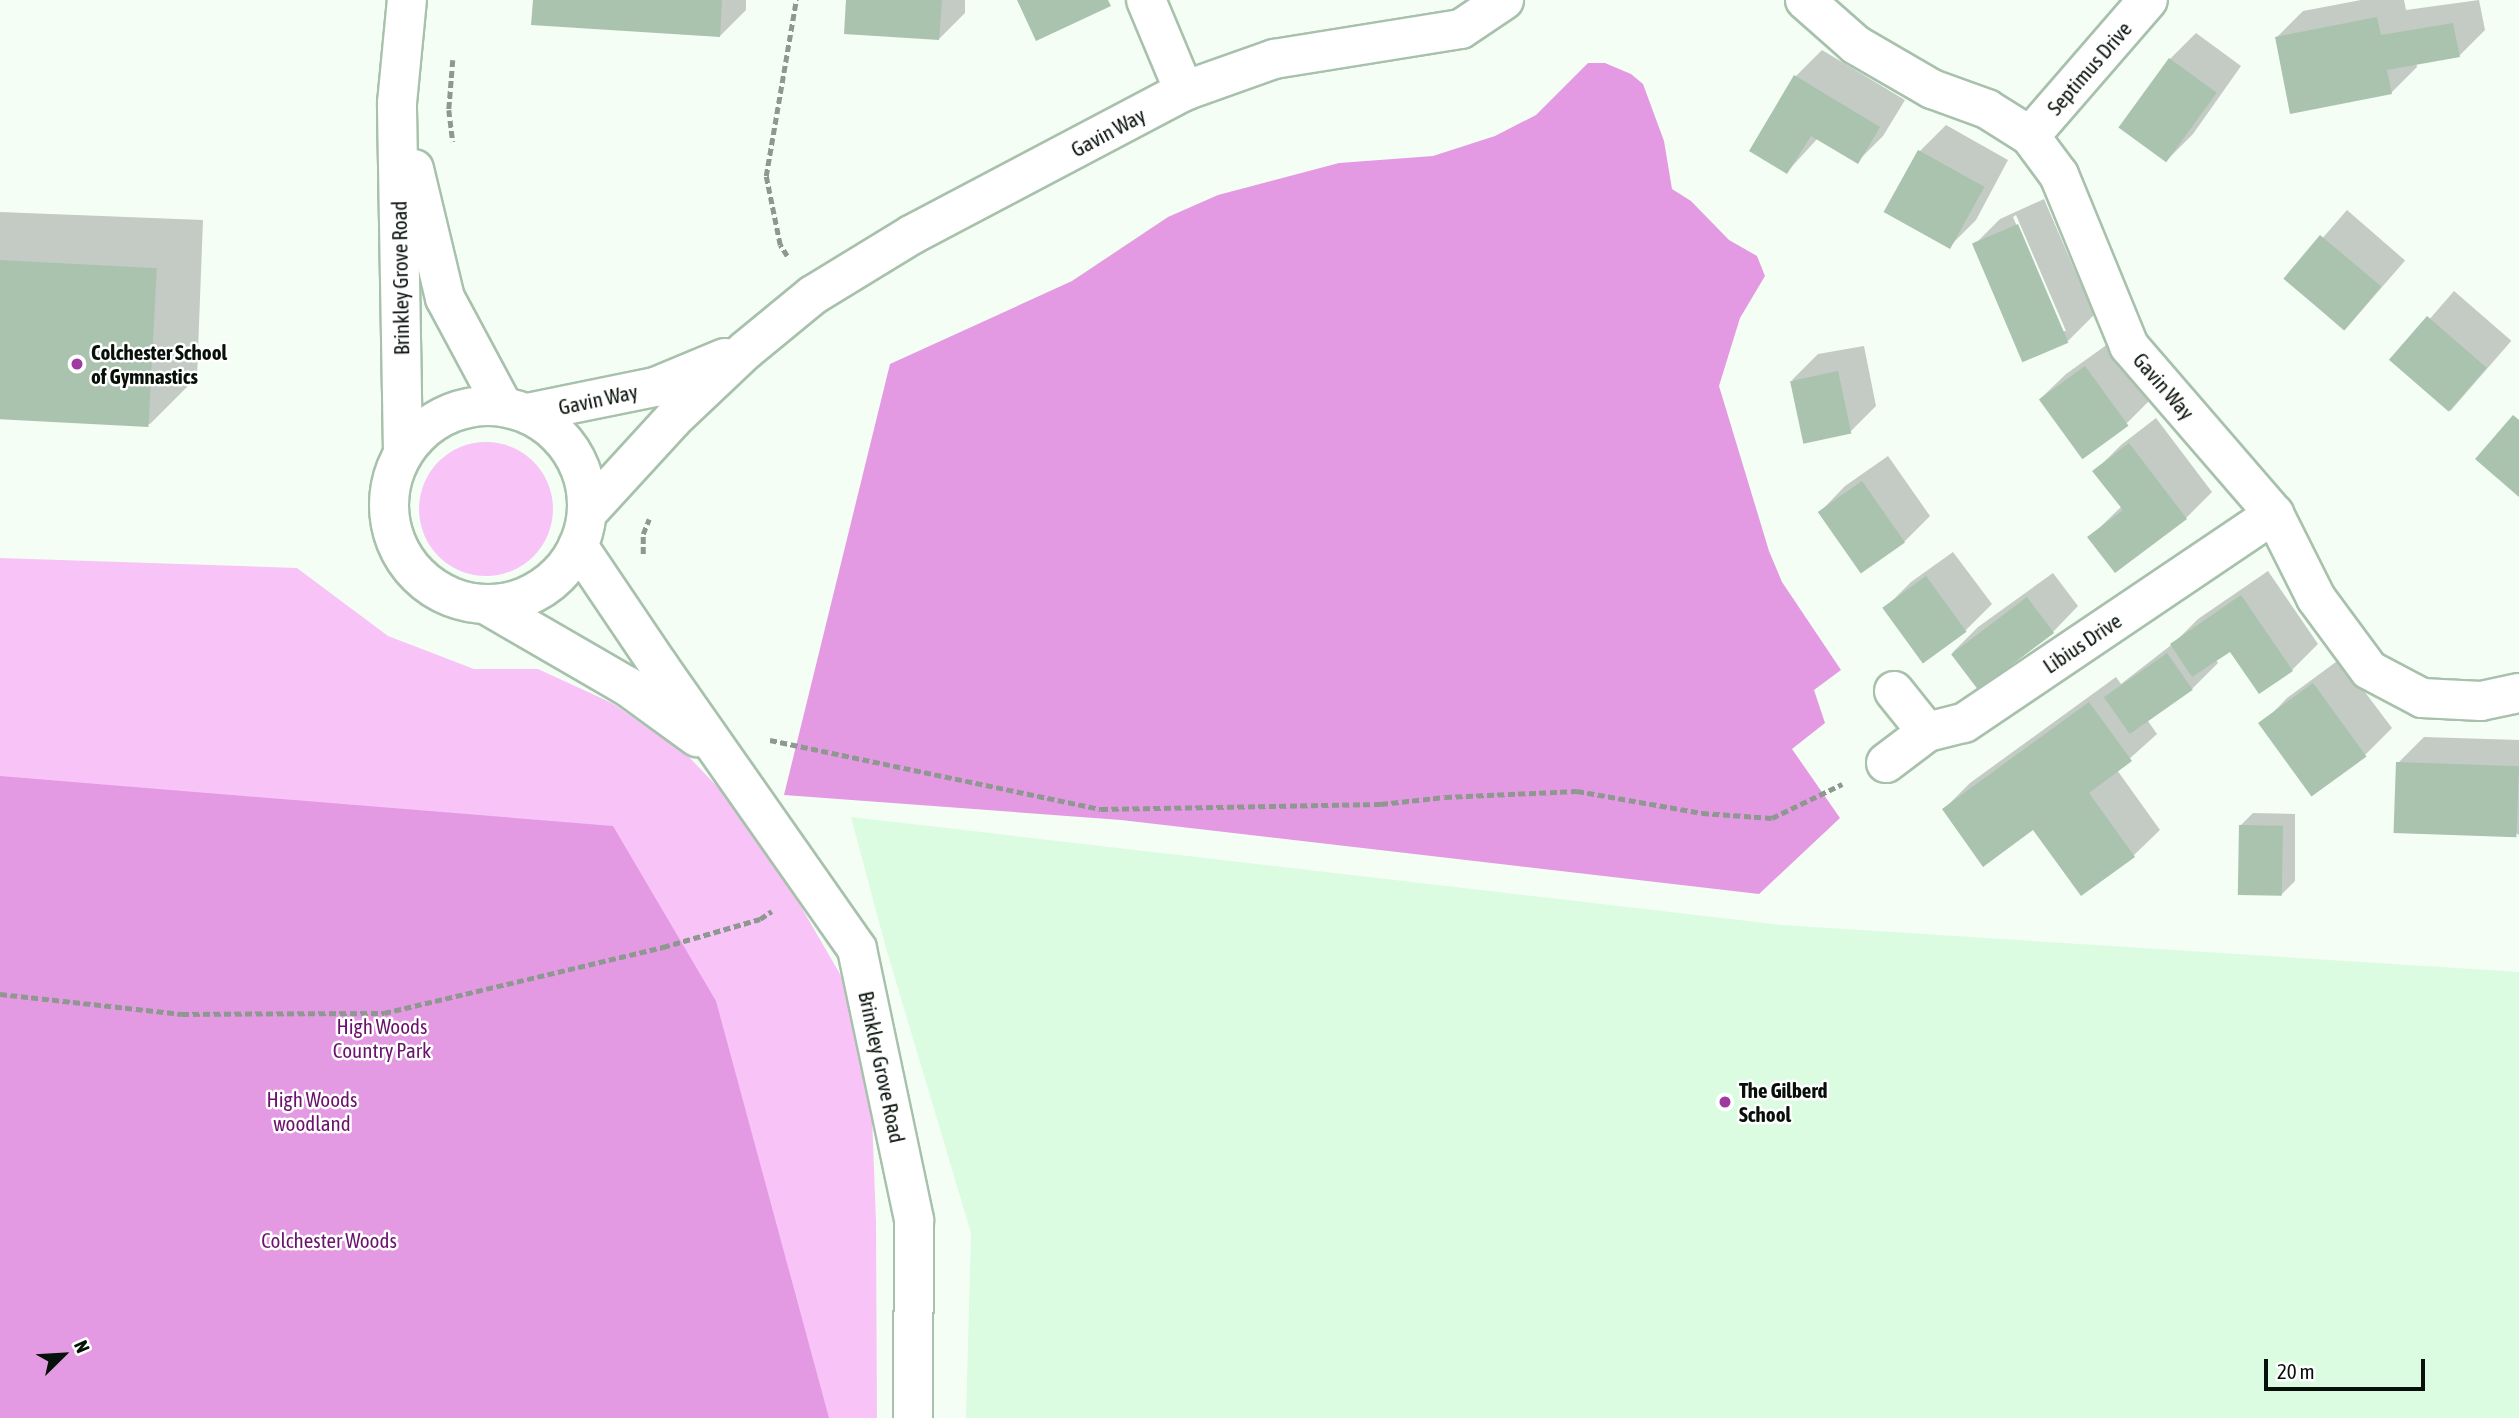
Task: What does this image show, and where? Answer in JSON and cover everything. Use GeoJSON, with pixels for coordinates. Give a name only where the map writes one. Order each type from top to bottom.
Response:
{"type":"FeatureCollection","features":[{"type":"Feature","properties":{"kind":"street","name":"Brinkley Grove Road"},"geometry":{"type":"LineString","coordinates":[[403,452],[397,103],[407,0]]}},
{"type":"Feature","properties":{"kind":"street"},"geometry":{"type":"LineString","coordinates":[[1146,0],[1184,91]]}},
{"type":"Feature","properties":{"kind":"street","name":"Gavin Way"},"geometry":{"type":"LineString","coordinates":[[583,529],[673,419],[746,350],[813,295],[913,234],[1184,91],[1274,59],[1461,29],[1504,0]]}},
{"type":"Feature","properties":{"kind":"street","name":"Gavin Way"},"geometry":{"type":"LineString","coordinates":[[1805,0],[1856,45],[1932,89],[1987,109],[2030,136],[2059,175],[2129,346],[2274,514],[2316,598],[2370,670],[2422,698],[2481,701],[2519,693]]}},
{"type":"Feature","properties":{"kind":"street","name":"Septimus Drive"},"geometry":{"type":"LineString","coordinates":[[2030,136],[2148,0]]}},
{"type":"Feature","properties":{"kind":"street","name":"Brinkley Grove Road"},"geometry":{"type":"LineString","coordinates":[[397,103],[445,298],[515,410]]}},
{"type":"Feature","properties":{"kind":"street","name":"Gavin Way"},"geometry":{"type":"LineString","coordinates":[[515,410],[655,387],[746,350]]}},
{"type":"Feature","properties":{"kind":"street"},"geometry":{"type":"LineString","coordinates":[[456,410],[515,410],[556,432],[569,447],[584,479],[583,529],[560,574],[531,595],[487,605],[453,598],[423,581],[408,564],[392,534],[388,499],[403,452],[426,426],[456,410]]}},
{"type":"Feature","properties":{"kind":"street","name":"Libius Drive"},"geometry":{"type":"LineString","coordinates":[[1886,763],[1927,733],[1964,723],[2274,514]]}},
{"type":"Feature","properties":{"kind":"street","name":"Brinkley Grove Road"},"geometry":{"type":"LineString","coordinates":[[583,529],[717,747],[857,949],[914,1220],[913,1418]]}},
{"type":"Feature","properties":{"kind":"street","name":"Brinkley Grove Road"},"geometry":{"type":"LineString","coordinates":[[487,605],[627,686],[717,747]]}},
{"type":"Feature","properties":{"kind":"street"},"geometry":{"type":"LineString","coordinates":[[1894,691],[1927,733]]}},
{"type":"Feature","properties":{"kind":"path"},"geometry":{"type":"LineString","coordinates":[[796,0],[766,176],[780,245],[813,295]]}},
{"type":"Feature","properties":{"kind":"path"},"geometry":{"type":"LineString","coordinates":[[453,55],[449,110],[454,149]]}},
{"type":"Feature","properties":{"kind":"path"},"geometry":{"type":"LineString","coordinates":[[717,747],[785,741],[1101,809],[1381,804],[1445,797],[1577,790],[1702,813],[1772,818],[1886,763]]}},
{"type":"Feature","properties":{"kind":"path"},"geometry":{"type":"LineString","coordinates":[[0,994],[182,1014],[384,1013],[663,947],[760,919],[814,884]]}},
{"type":"Feature","properties":{"kind":"shaded area","name":"The Gilberd School"},"geometry":{"type":"Polygon","coordinates":[[[851,817],[1782,925],[2519,972],[2519,1418],[966,1418],[971,1233],[886,948],[851,817]]]}},
{"type":"Feature","properties":{"kind":"green space"},"geometry":{"type":"Polygon","coordinates":[[[1588,63],[1605,63],[1631,74],[1643,84],[1664,141],[1672,189],[1691,201],[1729,240],[1757,256],[1765,276],[1740,318],[1719,386],[1769,551],[1782,582],[1841,670],[1814,690],[1825,723],[1792,749],[1840,818],[1759,894],[1121,820],[784,795],[890,364],[1072,281],[1168,217],[1218,195],[1339,163],[1433,156],[1495,136],[1536,115],[1588,63]]]}},
{"type":"Feature","properties":{"kind":"green space"},"geometry":{"type":"Polygon","coordinates":[[[486,442],[512,447],[533,462],[548,483],[553,509],[548,535],[533,556],[512,571],[486,576],[460,571],[439,556],[424,535],[419,509],[424,483],[439,462],[460,447],[486,442]]]}},
{"type":"Feature","properties":{"kind":"green space","name":"High Woods woodland"},"geometry":{"type":"Polygon","coordinates":[[[0,558],[297,568],[388,636],[474,669],[538,669],[612,703],[687,755],[753,824],[840,974],[870,1063],[876,1222],[877,1418],[0,1418],[0,558]]]}},
{"type":"Feature","properties":{"kind":"green space","name":"High Woods woodland"},"geometry":{"type":"Polygon","coordinates":[[[0,776],[613,826],[716,1001],[829,1418],[0,1418],[0,776]]]}},
{"type":"Feature","properties":{"kind":"building"},"geometry":{"type":"Polygon","coordinates":[[[533,0],[722,0],[720,37],[531,25],[533,0]]]}},
{"type":"Feature","properties":{"kind":"building"},"geometry":{"type":"Polygon","coordinates":[[[846,0],[942,0],[939,40],[844,34],[846,0]]]}},
{"type":"Feature","properties":{"kind":"building"},"geometry":{"type":"Polygon","coordinates":[[[1017,0],[1108,0],[1111,6],[1036,41],[1017,0]]]}},
{"type":"Feature","properties":{"kind":"building"},"geometry":{"type":"Polygon","coordinates":[[[2377,17],[2381,35],[2453,23],[2460,57],[2387,70],[2392,94],[2290,114],[2275,37],[2377,17]]]}},
{"type":"Feature","properties":{"kind":"building"},"geometry":{"type":"Polygon","coordinates":[[[2169,58],[2217,93],[2166,162],[2118,128],[2169,58]]]}},
{"type":"Feature","properties":{"kind":"building"},"geometry":{"type":"Polygon","coordinates":[[[1794,75],[1880,127],[1858,164],[1811,136],[1787,174],[1749,151],[1794,75]]]}},
{"type":"Feature","properties":{"kind":"building"},"geometry":{"type":"Polygon","coordinates":[[[1918,150],[1984,187],[1950,249],[1884,212],[1918,150]]]}},
{"type":"Feature","properties":{"kind":"building"},"geometry":{"type":"Polygon","coordinates":[[[2018,224],[2068,343],[2022,362],[1972,244],[2018,224]]]}},
{"type":"Feature","properties":{"kind":"building"},"geometry":{"type":"Polygon","coordinates":[[[2320,235],[2381,286],[2345,330],[2283,279],[2320,235]]]}},
{"type":"Feature","properties":{"kind":"building","name":"Colchester School of Gymnastics"},"geometry":{"type":"Polygon","coordinates":[[[0,260],[157,268],[148,427],[0,419],[0,260]]]}},
{"type":"Feature","properties":{"kind":"building"},"geometry":{"type":"Polygon","coordinates":[[[2427,316],[2487,368],[2449,412],[2389,360],[2427,316]]]}},
{"type":"Feature","properties":{"kind":"building"},"geometry":{"type":"Polygon","coordinates":[[[2085,366],[2128,426],[2082,459],[2039,400],[2085,366]]]}},
{"type":"Feature","properties":{"kind":"building"},"geometry":{"type":"Polygon","coordinates":[[[1838,371],[1851,434],[1803,444],[1790,381],[1838,371]]]}},
{"type":"Feature","properties":{"kind":"building"},"geometry":{"type":"Polygon","coordinates":[[[2513,415],[2519,420],[2519,497],[2475,459],[2513,415]]]}},
{"type":"Feature","properties":{"kind":"building"},"geometry":{"type":"Polygon","coordinates":[[[2129,443],[2187,519],[2115,573],[2087,537],[2123,510],[2092,471],[2129,443]]]}},
{"type":"Feature","properties":{"kind":"building"},"geometry":{"type":"Polygon","coordinates":[[[1862,481],[1905,542],[1861,573],[1818,512],[1862,481]]]}},
{"type":"Feature","properties":{"kind":"building"},"geometry":{"type":"Polygon","coordinates":[[[1926,576],[1967,632],[1923,664],[1882,608],[1926,576]]]}},
{"type":"Feature","properties":{"kind":"building"},"geometry":{"type":"Polygon","coordinates":[[[2241,595],[2293,671],[2259,694],[2230,652],[2192,677],[2170,644],[2241,595]]]}},
{"type":"Feature","properties":{"kind":"building"},"geometry":{"type":"Polygon","coordinates":[[[2027,597],[2054,633],[1978,690],[1951,654],[2027,597]]]}},
{"type":"Feature","properties":{"kind":"building"},"geometry":{"type":"Polygon","coordinates":[[[2167,653],[2193,690],[2130,734],[2104,697],[2167,653]]]}},
{"type":"Feature","properties":{"kind":"building"},"geometry":{"type":"Polygon","coordinates":[[[2313,683],[2366,757],[2311,797],[2258,723],[2313,683]]]}},
{"type":"Feature","properties":{"kind":"building"},"geometry":{"type":"Polygon","coordinates":[[[2089,702],[2132,761],[2089,793],[2135,857],[2081,896],[2033,830],[1983,867],[1942,809],[2089,702]]]}},
{"type":"Feature","properties":{"kind":"building"},"geometry":{"type":"Polygon","coordinates":[[[2396,762],[2519,766],[2516,837],[2394,833],[2396,762]]]}},
{"type":"Feature","properties":{"kind":"building"},"geometry":{"type":"Polygon","coordinates":[[[2239,825],[2283,826],[2282,896],[2238,895],[2239,825]]]}},
{"type":"Feature","properties":{"kind":"place","name":"Colchester School of Gymnastics"},"geometry":{"type":"Point","coordinates":[77,364]}},
{"type":"Feature","properties":{"kind":"place","name":"The Gilberd School"},"geometry":{"type":"Point","coordinates":[1725,1102]}},
{"type":"Feature","properties":{"kind":"park label","name":"High Woods Country Park"},"geometry":{"type":"Point","coordinates":[382,1038]}},
{"type":"Feature","properties":{"kind":"park label","name":"Colchester Woods"},"geometry":{"type":"Point","coordinates":[329,1240]}}]}
